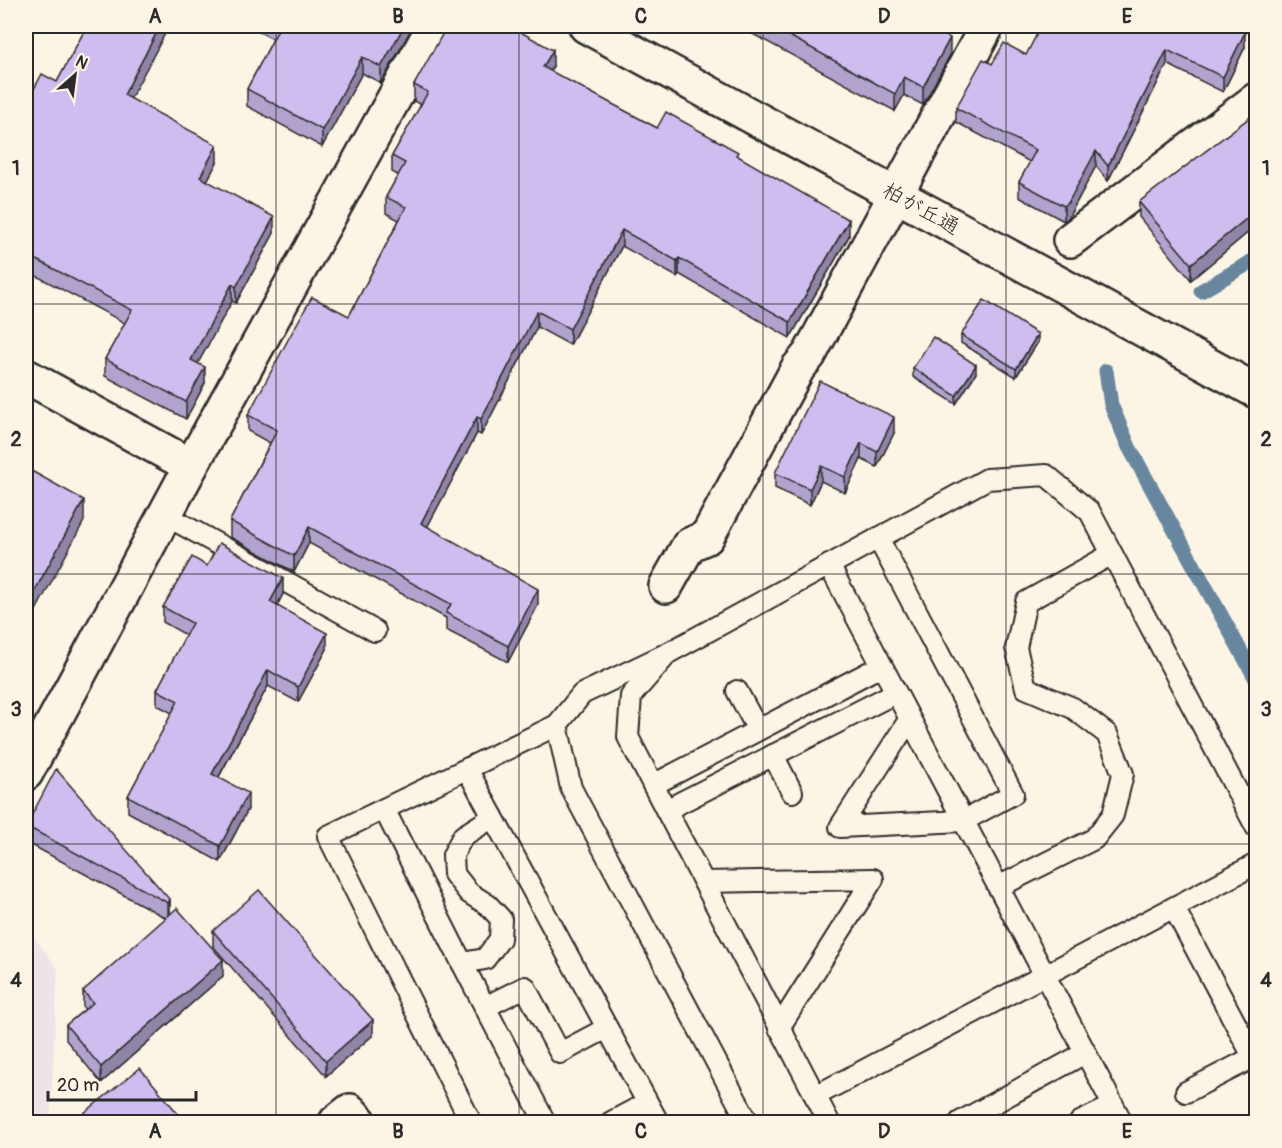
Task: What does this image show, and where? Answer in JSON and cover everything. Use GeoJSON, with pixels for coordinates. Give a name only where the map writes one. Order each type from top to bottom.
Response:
{"type":"FeatureCollection","features":[{"type":"Feature","properties":{"kind":"street"},"geometry":{"type":"LineString","coordinates":[[26,773],[191,466],[434,26]]}},
{"type":"Feature","properties":{"kind":"street","name":"柏が丘通"},"geometry":{"type":"LineString","coordinates":[[586,26],[1257,391]]}},
{"type":"Feature","properties":{"kind":"street"},"geometry":{"type":"LineString","coordinates":[[666,586],[689,545],[707,537],[798,368],[809,355],[987,26]]}},
{"type":"Feature","properties":{"kind":"street"},"geometry":{"type":"LineString","coordinates":[[1070,240],[1257,100]]}},
{"type":"Feature","properties":{"kind":"street"},"geometry":{"type":"LineString","coordinates":[[26,376],[191,466]]}},
{"type":"Feature","properties":{"kind":"street"},"geometry":{"type":"LineString","coordinates":[[336,1122],[350,1111],[360,1122]]}},
{"type":"Feature","properties":{"kind":"lane"},"geometry":{"type":"LineString","coordinates":[[471,1122],[328,836],[557,725],[582,694],[670,652],[987,479],[1047,475],[1090,512],[1257,827]]}},
{"type":"Feature","properties":{"kind":"lane"},"geometry":{"type":"LineString","coordinates":[[165,515],[375,631]]}},
{"type":"Feature","properties":{"kind":"lane"},"geometry":{"type":"LineString","coordinates":[[878,538],[1013,794],[963,820],[840,827],[909,720]]}},
{"type":"Feature","properties":{"kind":"lane"},"geometry":{"type":"LineString","coordinates":[[998,887],[1094,838],[1113,815],[1123,774],[1107,734],[1073,708],[1026,688],[1016,648],[1026,602],[1112,554]]}},
{"type":"Feature","properties":{"kind":"lane"},"geometry":{"type":"LineString","coordinates":[[829,565],[1117,1114],[1080,1122]]}},
{"type":"Feature","properties":{"kind":"lane"},"geometry":{"type":"LineString","coordinates":[[670,652],[631,696],[628,736],[829,1122]]}},
{"type":"Feature","properties":{"kind":"lane"},"geometry":{"type":"LineString","coordinates":[[653,785],[882,666]]}},
{"type":"Feature","properties":{"kind":"lane"},"geometry":{"type":"LineString","coordinates":[[738,691],[758,730]]}},
{"type":"Feature","properties":{"kind":"lane"},"geometry":{"type":"LineString","coordinates":[[666,810],[895,693]]}},
{"type":"Feature","properties":{"kind":"lane"},"geometry":{"type":"LineString","coordinates":[[557,725],[571,788],[748,1122]]}},
{"type":"Feature","properties":{"kind":"lane"},"geometry":{"type":"LineString","coordinates":[[773,755],[792,792]]}},
{"type":"Feature","properties":{"kind":"lane"},"geometry":{"type":"LineString","coordinates":[[467,769],[658,1122]]}},
{"type":"Feature","properties":{"kind":"lane"},"geometry":{"type":"LineString","coordinates":[[384,809],[545,1122]]}},
{"type":"Feature","properties":{"kind":"lane"},"geometry":{"type":"LineString","coordinates":[[462,963],[485,959],[500,939],[501,919],[488,905],[469,893],[454,874],[453,855],[463,836],[493,817]]}},
{"type":"Feature","properties":{"kind":"lane"},"geometry":{"type":"LineString","coordinates":[[815,1096],[1257,864]]}},
{"type":"Feature","properties":{"kind":"lane"},"geometry":{"type":"LineString","coordinates":[[704,882],[873,879],[779,1028]]}},
{"type":"Feature","properties":{"kind":"lane"},"geometry":{"type":"LineString","coordinates":[[1174,908],[1255,1060],[1186,1092]]}},
{"type":"Feature","properties":{"kind":"lane"},"geometry":{"type":"LineString","coordinates":[[485,1007],[525,987],[560,1053],[607,1028]]}},
{"type":"Feature","properties":{"kind":"lane"},"geometry":{"type":"LineString","coordinates":[[960,1122],[1085,1053]]}},
{"type":"Feature","properties":{"kind":"lane"},"geometry":{"type":"LineString","coordinates":[[611,1122],[647,1103]]}},
{"type":"Feature","properties":{"kind":"shaded area"},"geometry":{"type":"Polygon","coordinates":[[[26,926],[58,969],[50,1122],[26,1122],[26,926]]]}},
{"type":"Feature","properties":{"kind":"building"},"geometry":{"type":"Polygon","coordinates":[[[87,26],[160,26],[124,95],[217,145],[200,177],[274,217],[236,287],[232,284],[191,360],[205,367],[186,402],[105,359],[132,310],[35,259],[26,277],[26,104],[42,74],[57,82],[87,26]]]}},
{"type":"Feature","properties":{"kind":"building"},"geometry":{"type":"Polygon","coordinates":[[[280,26],[404,26],[381,67],[362,57],[322,130],[247,89],[280,26]]]}},
{"type":"Feature","properties":{"kind":"building"},"geometry":{"type":"Polygon","coordinates":[[[447,26],[510,26],[553,50],[543,67],[657,128],[666,112],[738,152],[736,155],[849,220],[790,322],[679,258],[677,261],[622,230],[570,329],[537,311],[481,419],[477,417],[421,523],[538,589],[508,646],[446,613],[451,604],[309,527],[294,556],[230,521],[277,430],[248,415],[290,336],[312,297],[349,316],[406,207],[386,197],[405,163],[392,156],[428,92],[414,85],[447,26]]]}},
{"type":"Feature","properties":{"kind":"building"},"geometry":{"type":"Polygon","coordinates":[[[771,26],[928,26],[950,38],[923,87],[904,77],[895,94],[771,26]]]}},
{"type":"Feature","properties":{"kind":"building"},"geometry":{"type":"Polygon","coordinates":[[[1041,26],[1233,26],[1245,32],[1223,77],[1167,50],[1108,166],[1096,151],[1068,203],[1064,206],[1019,182],[1036,150],[956,108],[983,59],[992,64],[1004,43],[1026,55],[1041,26]]]}},
{"type":"Feature","properties":{"kind":"building"},"geometry":{"type":"Polygon","coordinates":[[[1257,112],[1257,210],[1191,264],[1139,202],[1257,112]]]}},
{"type":"Feature","properties":{"kind":"building"},"geometry":{"type":"Polygon","coordinates":[[[984,300],[1038,334],[1016,369],[961,335],[984,300]]]}},
{"type":"Feature","properties":{"kind":"building"},"geometry":{"type":"Polygon","coordinates":[[[933,337],[976,365],[956,396],[913,368],[933,337]]]}},
{"type":"Feature","properties":{"kind":"building"},"geometry":{"type":"Polygon","coordinates":[[[820,381],[894,417],[877,452],[861,443],[845,477],[821,466],[810,489],[775,473],[820,381]]]}},
{"type":"Feature","properties":{"kind":"building"},"geometry":{"type":"Polygon","coordinates":[[[26,468],[84,500],[26,607],[26,468]]]}},
{"type":"Feature","properties":{"kind":"building"},"geometry":{"type":"Polygon","coordinates":[[[219,543],[283,578],[270,602],[327,633],[298,687],[268,670],[212,774],[248,793],[220,846],[128,796],[178,701],[157,690],[192,623],[163,607],[192,557],[207,566],[219,543]]]}},
{"type":"Feature","properties":{"kind":"building"},"geometry":{"type":"Polygon","coordinates":[[[56,769],[170,900],[168,903],[26,826],[56,769]]]}},
{"type":"Feature","properties":{"kind":"building"},"geometry":{"type":"Polygon","coordinates":[[[259,890],[373,1020],[326,1061],[213,931],[259,890]]]}},
{"type":"Feature","properties":{"kind":"building"},"geometry":{"type":"Polygon","coordinates":[[[177,908],[223,960],[101,1067],[66,1025],[93,1003],[83,991],[177,908]]]}},
{"type":"Feature","properties":{"kind":"building"},"geometry":{"type":"Polygon","coordinates":[[[140,1068],[185,1122],[73,1122],[140,1068]]]}},
{"type":"Feature","properties":{"kind":"waterway"},"geometry":{"type":"LineString","coordinates":[[1201,291],[1256,259]]}},
{"type":"Feature","properties":{"kind":"waterway"},"geometry":{"type":"LineString","coordinates":[[1106,371],[1111,405],[1129,447],[1256,679]]}}]}
